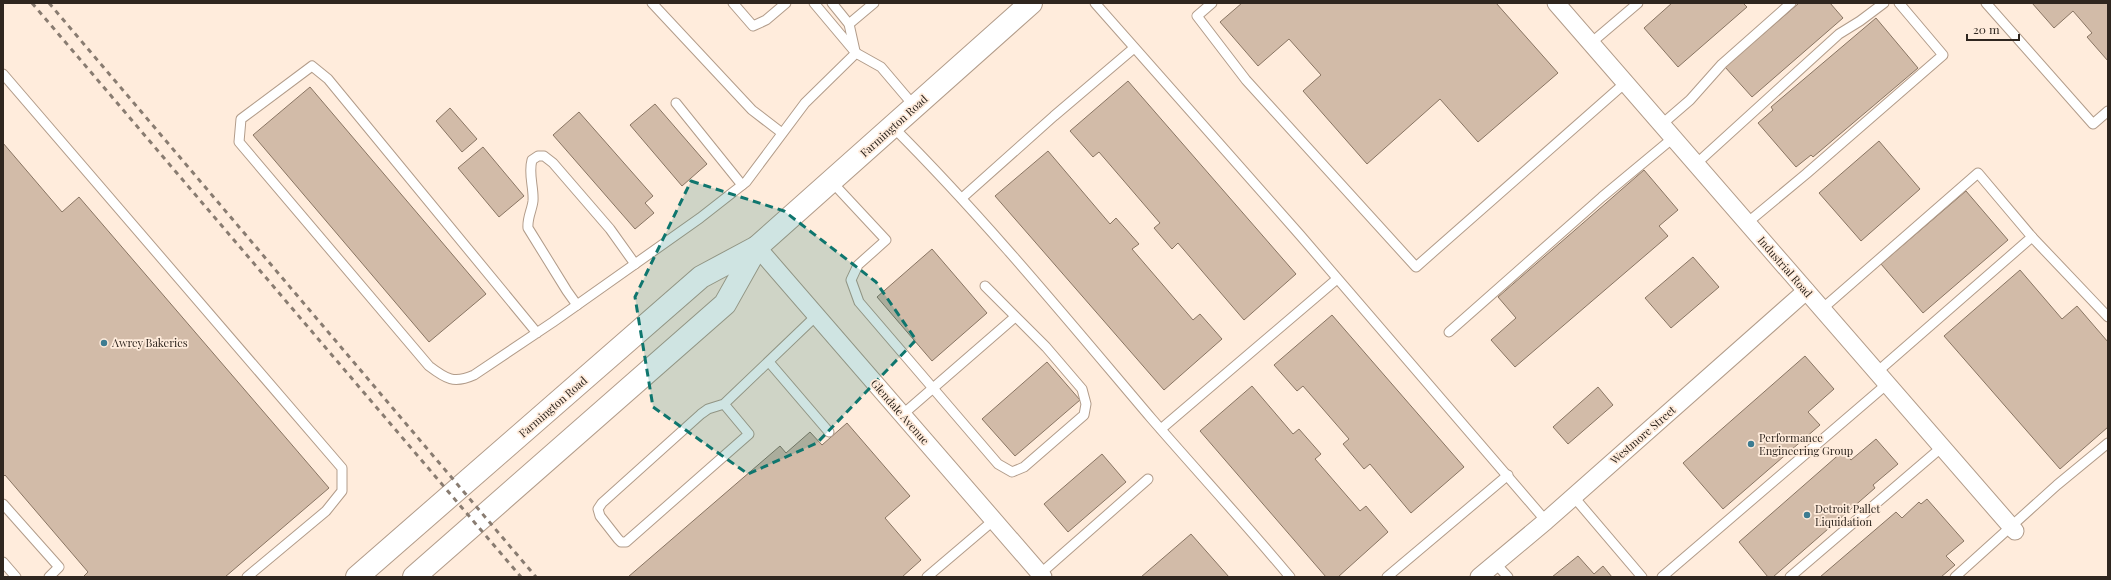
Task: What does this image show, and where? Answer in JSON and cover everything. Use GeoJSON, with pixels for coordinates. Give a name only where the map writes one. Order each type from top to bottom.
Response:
{"type":"FeatureCollection","features":[{"type":"Feature","properties":{"kind":"main road","name":"Farmington Road"},"geometry":{"type":"LineString","coordinates":[[357,577],[701,277],[757,248],[1028,4]]}},
{"type":"Feature","properties":{"kind":"main road","name":"Farmington Road"},"geometry":{"type":"LineString","coordinates":[[414,577],[725,304],[757,248]]}},
{"type":"Feature","properties":{"kind":"street","name":"Industrial Road"},"geometry":{"type":"LineString","coordinates":[[1556,3],[2013,529]]}},
{"type":"Feature","properties":{"kind":"street","name":"Glendale Avenue"},"geometry":{"type":"LineString","coordinates":[[757,248],[1041,575]]}},
{"type":"Feature","properties":{"kind":"street","name":"Westmore Street"},"geometry":{"type":"LineString","coordinates":[[1479,577],[1546,521],[1806,291]]}},
{"type":"Feature","properties":{"kind":"lane"},"geometry":{"type":"LineString","coordinates":[[652,3],[752,110],[782,133]]}},
{"type":"Feature","properties":{"kind":"lane"},"geometry":{"type":"LineString","coordinates":[[733,3],[753,26],[766,20],[786,3]]}},
{"type":"Feature","properties":{"kind":"lane"},"geometry":{"type":"LineString","coordinates":[[814,3],[856,53],[882,67],[915,107]]}},
{"type":"Feature","properties":{"kind":"lane"},"geometry":{"type":"LineString","coordinates":[[832,3],[849,24],[856,53]]}},
{"type":"Feature","properties":{"kind":"lane"},"geometry":{"type":"LineString","coordinates":[[849,24],[874,3]]}},
{"type":"Feature","properties":{"kind":"lane"},"geometry":{"type":"LineString","coordinates":[[1095,3],[1508,475],[1546,521]]}},
{"type":"Feature","properties":{"kind":"lane"},"geometry":{"type":"LineString","coordinates":[[1212,3],[1197,16],[1210,34],[1246,80],[1416,267],[1626,83]]}},
{"type":"Feature","properties":{"kind":"lane"},"geometry":{"type":"LineString","coordinates":[[1591,43],[1638,3]]}},
{"type":"Feature","properties":{"kind":"lane"},"geometry":{"type":"LineString","coordinates":[[1661,125],[1690,100],[1722,64],[1791,3]]}},
{"type":"Feature","properties":{"kind":"lane"},"geometry":{"type":"LineString","coordinates":[[1696,164],[1839,34],[1860,21],[1884,3]]}},
{"type":"Feature","properties":{"kind":"lane"},"geometry":{"type":"LineString","coordinates":[[1747,223],[1943,56],[1899,3]]}},
{"type":"Feature","properties":{"kind":"lane"},"geometry":{"type":"LineString","coordinates":[[1986,3],[2094,124],[2108,111]]}},
{"type":"Feature","properties":{"kind":"lane"},"geometry":{"type":"LineString","coordinates":[[962,198],[1054,116],[1134,48]]}},
{"type":"Feature","properties":{"kind":"lane"},"geometry":{"type":"LineString","coordinates":[[537,333],[328,79],[312,66],[242,119],[239,142],[424,360],[440,375],[450,380],[463,380],[537,333],[700,218],[742,185],[805,103],[856,53]]}},
{"type":"Feature","properties":{"kind":"lane"},"geometry":{"type":"LineString","coordinates":[[3,74],[342,468],[342,491],[326,511],[247,577]]}},
{"type":"Feature","properties":{"kind":"lane"},"geometry":{"type":"LineString","coordinates":[[676,103],[742,185]]}},
{"type":"Feature","properties":{"kind":"lane"},"geometry":{"type":"LineString","coordinates":[[893,127],[962,198],[1055,303],[1161,429],[1290,577]]}},
{"type":"Feature","properties":{"kind":"lane"},"geometry":{"type":"LineString","coordinates":[[1449,332],[1602,197],[1673,138]]}},
{"type":"Feature","properties":{"kind":"lane"},"geometry":{"type":"LineString","coordinates":[[577,305],[528,228],[527,222],[533,203],[530,167],[532,160],[538,156],[544,156],[553,163],[601,218],[635,264]]}},
{"type":"Feature","properties":{"kind":"lane"},"geometry":{"type":"LineString","coordinates":[[1822,308],[1978,173],[2032,237],[2108,317]]}},
{"type":"Feature","properties":{"kind":"lane"},"geometry":{"type":"LineString","coordinates":[[831,182],[886,240],[858,265],[851,280],[859,302],[998,464],[1012,472],[1024,467],[1084,415],[1086,404],[1082,389],[1046,347],[985,286]]}},
{"type":"Feature","properties":{"kind":"lane"},"geometry":{"type":"LineString","coordinates":[[1662,577],[1882,378],[2032,237]]}},
{"type":"Feature","properties":{"kind":"lane"},"geometry":{"type":"LineString","coordinates":[[1161,429],[1337,279]]}},
{"type":"Feature","properties":{"kind":"lane"},"geometry":{"type":"LineString","coordinates":[[724,404],[749,434],[626,542],[621,542],[600,516],[598,509],[602,503],[701,414],[708,409],[724,404],[816,316]]}},
{"type":"Feature","properties":{"kind":"lane"},"geometry":{"type":"LineString","coordinates":[[902,415],[934,389],[1015,317]]}},
{"type":"Feature","properties":{"kind":"lane"},"geometry":{"type":"LineString","coordinates":[[769,362],[829,432]]}},
{"type":"Feature","properties":{"kind":"lane"},"geometry":{"type":"LineString","coordinates":[[1955,577],[2013,529],[2057,485],[2108,443]]}},
{"type":"Feature","properties":{"kind":"lane"},"geometry":{"type":"LineString","coordinates":[[1790,577],[1942,447]]}},
{"type":"Feature","properties":{"kind":"lane"},"geometry":{"type":"LineString","coordinates":[[1387,577],[1508,475]]}},
{"type":"Feature","properties":{"kind":"lane"},"geometry":{"type":"LineString","coordinates":[[1041,575],[1148,479]]}},
{"type":"Feature","properties":{"kind":"lane"},"geometry":{"type":"LineString","coordinates":[[1573,496],[1642,577]]}},
{"type":"Feature","properties":{"kind":"lane"},"geometry":{"type":"LineString","coordinates":[[3,504],[59,567],[49,577]]}},
{"type":"Feature","properties":{"kind":"lane"},"geometry":{"type":"LineString","coordinates":[[926,577],[994,520]]}},
{"type":"Feature","properties":{"kind":"lane"},"geometry":{"type":"LineString","coordinates":[[3,562],[16,577]]}},
{"type":"Feature","properties":{"kind":"lane"},"geometry":{"type":"LineString","coordinates":[[1495,563],[1508,577]]}},
{"type":"Feature","properties":{"kind":"highlighted area"},"geometry":{"type":"Polygon","coordinates":[[[691,181],[784,211],[876,282],[916,340],[817,443],[748,474],[653,407],[635,297],[691,181]]]}},
{"type":"Feature","properties":{"kind":"building"},"geometry":{"type":"Polygon","coordinates":[[[1242,3],[1496,3],[1558,73],[1478,142],[1440,99],[1367,164],[1303,91],[1321,75],[1289,39],[1258,66],[1220,22],[1242,3]]]}},
{"type":"Feature","properties":{"kind":"building"},"geometry":{"type":"Polygon","coordinates":[[[1672,3],[1743,3],[1747,7],[1678,67],[1644,28],[1672,3]]]}},
{"type":"Feature","properties":{"kind":"building"},"geometry":{"type":"Polygon","coordinates":[[[1799,3],[1830,3],[1843,18],[1752,97],[1725,67],[1799,3]]]}},
{"type":"Feature","properties":{"kind":"building"},"geometry":{"type":"Polygon","coordinates":[[[2032,3],[2108,3],[2108,61],[2087,37],[2092,33],[2073,11],[2054,28],[2032,3]]]}},
{"type":"Feature","properties":{"kind":"building"},"geometry":{"type":"Polygon","coordinates":[[[1876,18],[1918,68],[1813,157],[1811,155],[1796,167],[1758,123],[1773,110],[1771,107],[1876,18]]]}},
{"type":"Feature","properties":{"kind":"building"},"geometry":{"type":"Polygon","coordinates":[[[1128,81],[1296,274],[1244,320],[1178,243],[1172,249],[1154,228],[1160,223],[1099,152],[1093,157],[1070,131],[1128,81]]]}},
{"type":"Feature","properties":{"kind":"building"},"geometry":{"type":"Polygon","coordinates":[[[310,87],[486,294],[429,342],[253,135],[310,87]]]}},
{"type":"Feature","properties":{"kind":"building"},"geometry":{"type":"Polygon","coordinates":[[[655,104],[707,164],[682,186],[630,125],[655,104]]]}},
{"type":"Feature","properties":{"kind":"building"},"geometry":{"type":"Polygon","coordinates":[[[450,108],[477,139],[462,152],[436,121],[450,108]]]}},
{"type":"Feature","properties":{"kind":"building"},"geometry":{"type":"Polygon","coordinates":[[[579,112],[653,196],[645,203],[654,213],[635,229],[553,135],[579,112]]]}},
{"type":"Feature","properties":{"kind":"building"},"geometry":{"type":"Polygon","coordinates":[[[1879,141],[1920,189],[1861,241],[1819,193],[1879,141]]]}},
{"type":"Feature","properties":{"kind":"building","name":"Awrey Bakeries"},"geometry":{"type":"Polygon","coordinates":[[[3,143],[62,212],[79,197],[329,488],[225,577],[83,577],[88,572],[5,475],[3,477],[3,143]]]}},
{"type":"Feature","properties":{"kind":"building"},"geometry":{"type":"Polygon","coordinates":[[[483,147],[524,196],[499,217],[458,168],[483,147]]]}},
{"type":"Feature","properties":{"kind":"building"},"geometry":{"type":"Polygon","coordinates":[[[1048,151],[1110,224],[1116,218],[1139,244],[1132,249],[1193,320],[1200,314],[1222,339],[1164,390],[995,196],[1048,151]]]}},
{"type":"Feature","properties":{"kind":"building"},"geometry":{"type":"Polygon","coordinates":[[[1644,170],[1678,210],[1659,226],[1668,236],[1515,367],[1491,340],[1516,318],[1498,297],[1644,170]]]}},
{"type":"Feature","properties":{"kind":"building"},"geometry":{"type":"Polygon","coordinates":[[[1966,191],[2008,240],[1923,313],[1881,264],[1966,191]]]}},
{"type":"Feature","properties":{"kind":"building"},"geometry":{"type":"Polygon","coordinates":[[[932,249],[987,313],[932,361],[877,297],[932,249]]]}},
{"type":"Feature","properties":{"kind":"building"},"geometry":{"type":"Polygon","coordinates":[[[1693,257],[1719,287],[1671,328],[1645,298],[1693,257]]]}},
{"type":"Feature","properties":{"kind":"building"},"geometry":{"type":"Polygon","coordinates":[[[2020,270],[2062,319],[2077,306],[2108,342],[2108,427],[2060,469],[1944,336],[2020,270]]]}},
{"type":"Feature","properties":{"kind":"building"},"geometry":{"type":"Polygon","coordinates":[[[1332,315],[1464,467],[1411,513],[1370,464],[1364,469],[1343,444],[1349,439],[1303,386],[1297,391],[1274,365],[1332,315]]]}},
{"type":"Feature","properties":{"kind":"building","name":"Performance Engineering Group"},"geometry":{"type":"Polygon","coordinates":[[[1805,356],[1834,389],[1808,412],[1820,425],[1723,509],[1683,463],[1805,356]]]}},
{"type":"Feature","properties":{"kind":"building"},"geometry":{"type":"Polygon","coordinates":[[[1047,362],[1080,400],[1015,456],[982,419],[1047,362]]]}},
{"type":"Feature","properties":{"kind":"building"},"geometry":{"type":"Polygon","coordinates":[[[1252,386],[1293,434],[1299,429],[1321,454],[1315,459],[1360,511],[1366,506],[1388,532],[1338,577],[1326,577],[1200,431],[1252,386]]]}},
{"type":"Feature","properties":{"kind":"building"},"geometry":{"type":"Polygon","coordinates":[[[1598,387],[1613,405],[1568,444],[1553,427],[1598,387]]]}},
{"type":"Feature","properties":{"kind":"building"},"geometry":{"type":"Polygon","coordinates":[[[847,423],[910,496],[885,518],[921,560],[902,577],[628,577],[780,446],[786,453],[810,432],[822,445],[847,423]]]}},
{"type":"Feature","properties":{"kind":"building","name":"Detroit Pallet Liquidation"},"geometry":{"type":"Polygon","coordinates":[[[1876,439],[1898,464],[1873,485],[1875,488],[1773,577],[1768,577],[1739,542],[1843,451],[1851,460],[1876,439]]]}},
{"type":"Feature","properties":{"kind":"building"},"geometry":{"type":"Polygon","coordinates":[[[1102,454],[1126,482],[1068,532],[1044,504],[1102,454]]]}},
{"type":"Feature","properties":{"kind":"building"},"geometry":{"type":"Polygon","coordinates":[[[1927,499],[1964,541],[1946,556],[1955,565],[1941,577],[1820,577],[1896,512],[1902,518],[1919,502],[1921,504],[1927,499]]]}},
{"type":"Feature","properties":{"kind":"building"},"geometry":{"type":"Polygon","coordinates":[[[1191,534],[1229,577],[1141,577],[1191,534]]]}},
{"type":"Feature","properties":{"kind":"building"},"geometry":{"type":"Polygon","coordinates":[[[1578,556],[1594,574],[1603,566],[1612,577],[1552,577],[1578,556]]]}},
{"type":"Feature","properties":{"kind":"railway"},"geometry":{"type":"LineString","coordinates":[[32,3],[521,577]]}},
{"type":"Feature","properties":{"kind":"railway"},"geometry":{"type":"LineString","coordinates":[[49,3],[536,577]]}},
{"type":"Feature","properties":{"kind":"place","name":"Awrey Bakeries"},"geometry":{"type":"Point","coordinates":[104,343]}},
{"type":"Feature","properties":{"kind":"place","name":"Performance Engineering Group"},"geometry":{"type":"Point","coordinates":[1751,444]}},
{"type":"Feature","properties":{"kind":"place","name":"Detroit Pallet Liquidation"},"geometry":{"type":"Point","coordinates":[1807,515]}}]}
